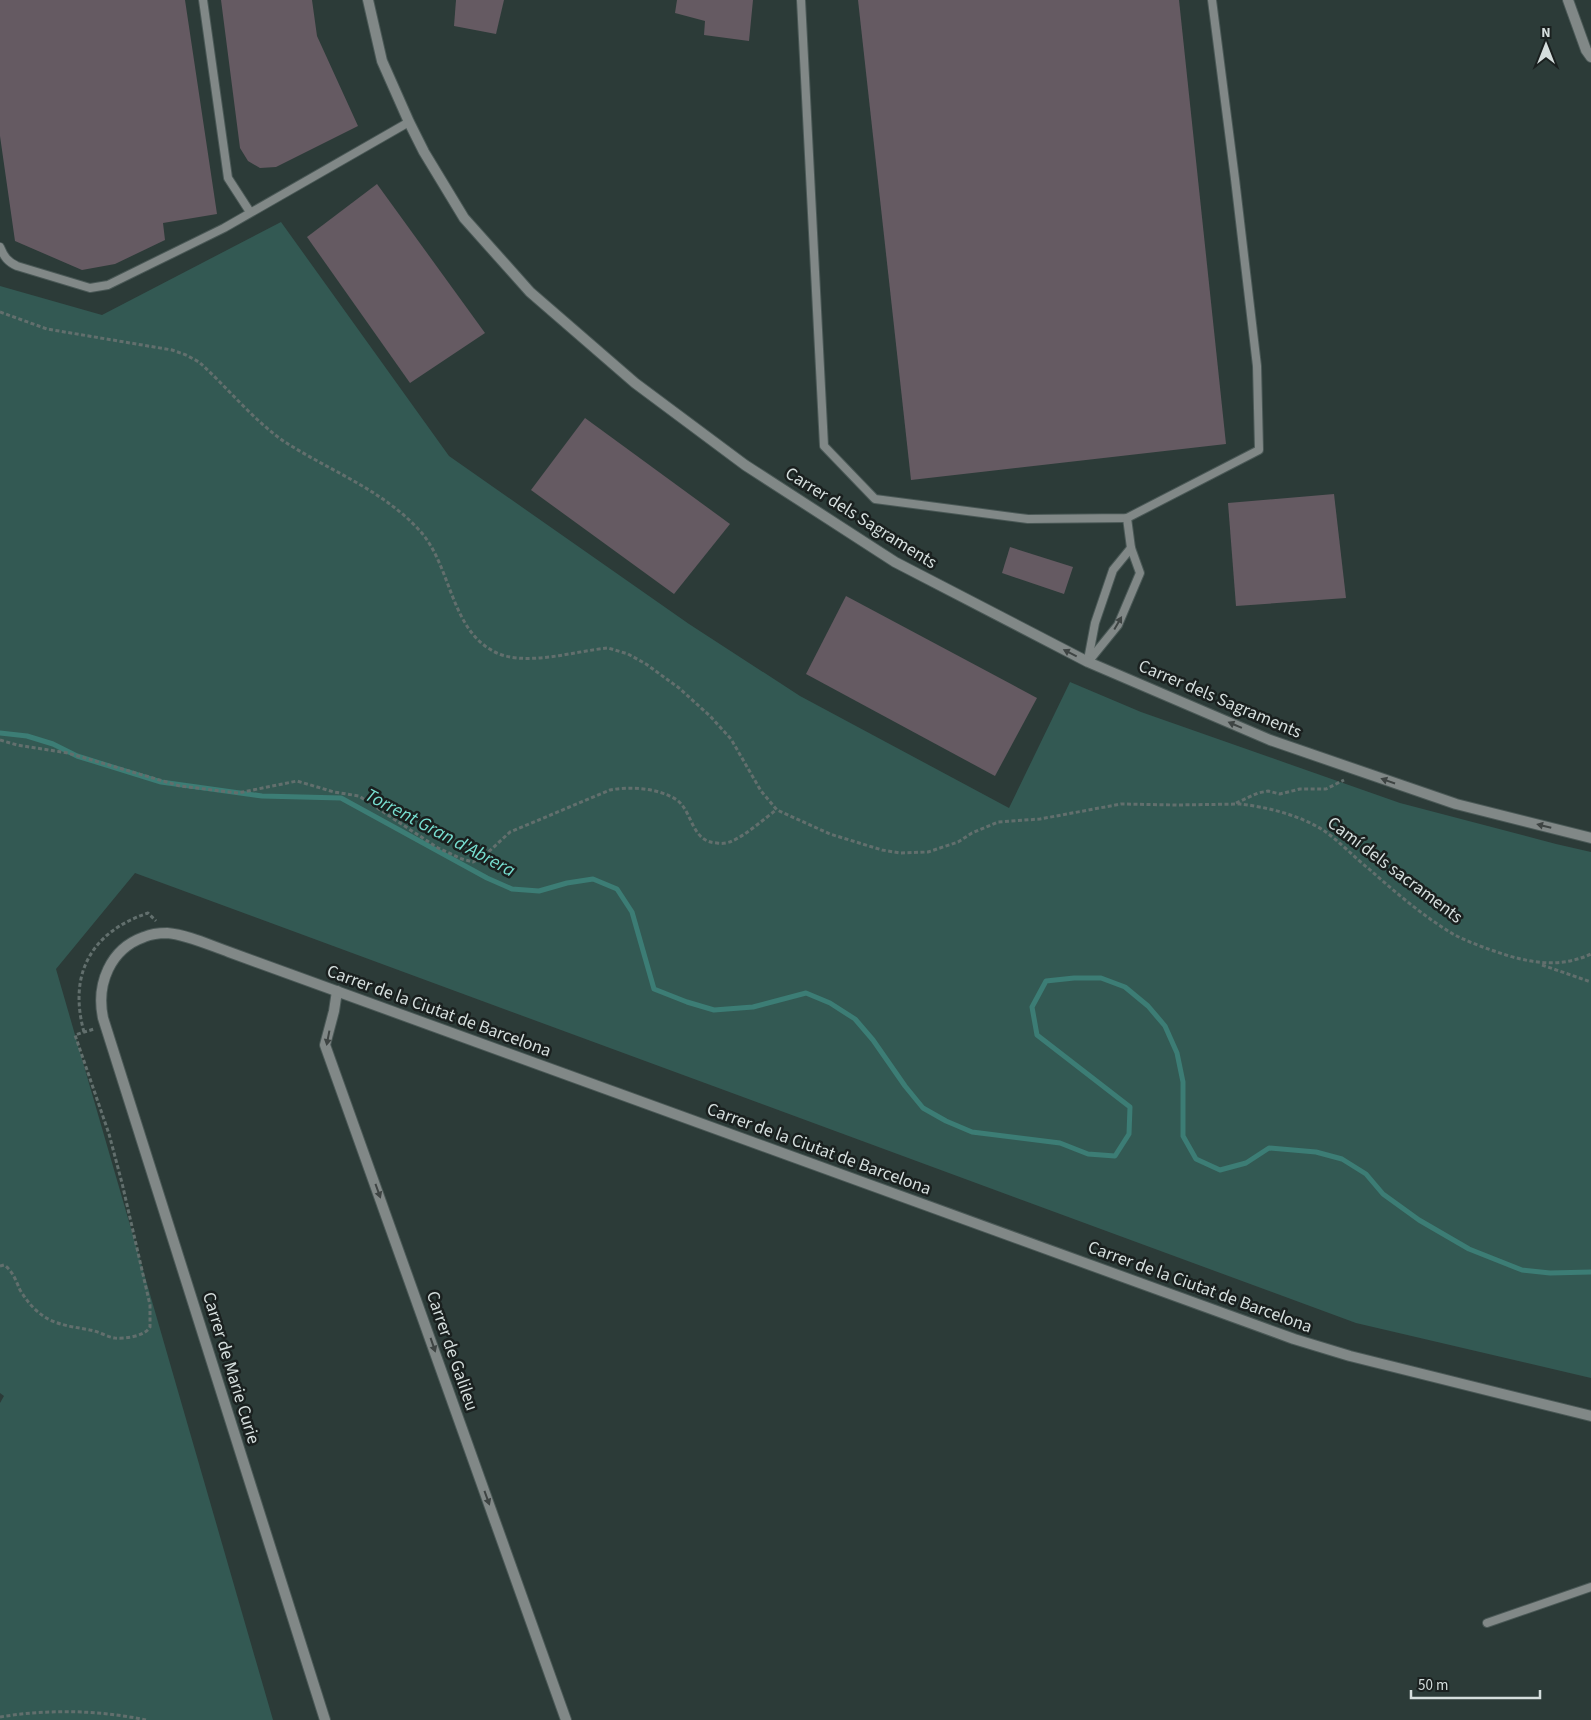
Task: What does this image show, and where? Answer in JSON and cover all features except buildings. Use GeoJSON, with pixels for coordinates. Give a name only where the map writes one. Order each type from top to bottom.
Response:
{"type":"FeatureCollection","features":[{"type":"Feature","properties":{"kind":"street","name":"Carrer dels Sagraments"},"geometry":{"type":"LineString","coordinates":[[368,0],[382,61],[424,152],[464,218],[530,292],[636,383],[745,465],[895,562],[1088,662],[1270,740],[1456,804],[1591,838]]}},
{"type":"Feature","properties":{"kind":"street"},"geometry":{"type":"LineString","coordinates":[[1568,0],[1586,50],[1591,57]]}},
{"type":"Feature","properties":{"kind":"street","name":"Carrer de la Ciutat de Barcelona"},"geometry":{"type":"LineString","coordinates":[[105,1025],[100,1003],[104,976],[122,950],[135,941],[157,933],[183,936],[1294,1339],[1350,1356],[1591,1416]]}},
{"type":"Feature","properties":{"kind":"street","name":"Carrer de Galileu"},"geometry":{"type":"LineString","coordinates":[[337,991],[334,1012],[325,1045],[566,1720]]}},
{"type":"Feature","properties":{"kind":"street","name":"Carrer de Marie Curie"},"geometry":{"type":"LineString","coordinates":[[105,1025],[324,1720]]}},
{"type":"Feature","properties":{"kind":"lane"},"geometry":{"type":"LineString","coordinates":[[203,0],[228,178],[250,212]]}},
{"type":"Feature","properties":{"kind":"lane"},"geometry":{"type":"LineString","coordinates":[[801,0],[824,446],[875,499],[1028,519],[1128,518],[1259,450],[1256,366],[1234,169],[1212,0]]}},
{"type":"Feature","properties":{"kind":"lane"},"geometry":{"type":"LineString","coordinates":[[0,247],[4,257],[17,266],[90,288],[108,285],[224,228],[409,122]]}},
{"type":"Feature","properties":{"kind":"lane"},"geometry":{"type":"LineString","coordinates":[[1088,662],[1118,625],[1140,573],[1131,548],[1128,518]]}},
{"type":"Feature","properties":{"kind":"lane"},"geometry":{"type":"LineString","coordinates":[[1088,662],[1095,624],[1113,570],[1131,548]]}},
{"type":"Feature","properties":{"kind":"lane"},"geometry":{"type":"LineString","coordinates":[[1487,1623],[1591,1587]]}},
{"type":"Feature","properties":{"kind":"path"},"geometry":{"type":"LineString","coordinates":[[0,312],[47,329],[172,350],[199,362],[275,435],[377,496],[408,518],[433,547],[468,628],[482,645],[503,656],[516,658],[531,658],[608,648],[636,657],[679,688],[724,730],[761,791],[777,810],[732,842],[709,843],[700,836],[679,802],[662,792],[621,788],[610,790],[510,832],[499,840],[483,857],[473,862],[438,848],[359,796],[334,792],[297,781],[238,793],[180,786],[68,753],[17,745],[0,740]]}},
{"type":"Feature","properties":{"kind":"path"},"geometry":{"type":"LineString","coordinates":[[1233,804],[1268,792],[1280,794],[1300,790],[1326,789],[1361,771]]}},
{"type":"Feature","properties":{"kind":"path","name":"Camí dels sacraments"},"geometry":{"type":"LineString","coordinates":[[777,810],[830,834],[856,843],[882,850],[917,854],[958,842],[986,826],[998,822],[1040,819],[1121,804],[1250,805],[1294,817],[1323,830],[1394,890],[1453,933],[1484,948],[1534,962],[1565,962],[1581,959],[1591,954]]}},
{"type":"Feature","properties":{"kind":"path"},"geometry":{"type":"LineString","coordinates":[[1534,962],[1591,982]]}},
{"type":"Feature","properties":{"kind":"path"},"geometry":{"type":"LineString","coordinates":[[0,1266],[4,1265],[9,1269],[24,1297],[38,1312],[46,1318],[65,1326],[91,1330],[115,1338],[144,1334],[150,1327],[150,1305],[109,1134],[75,1035],[84,1032]]}},
{"type":"Feature","properties":{"kind":"path"},"geometry":{"type":"LineString","coordinates":[[0,1717],[38,1712],[67,1711],[103,1713],[146,1720]]}},
{"type":"Feature","properties":{"kind":"green space"},"geometry":{"type":"Polygon","coordinates":[[[281,222],[449,456],[689,624],[800,696],[1009,808],[1070,682],[1141,712],[1400,803],[1591,852],[1591,1378],[1356,1323],[135,873],[56,969],[273,1720],[0,1720],[0,1403],[4,1396],[0,1393],[0,286],[102,315],[281,222]]]}},
{"type":"Feature","properties":{"kind":"waterway","name":"Torrent Gran d'Abrera"},"geometry":{"type":"LineString","coordinates":[[0,733],[27,736],[53,744],[77,756],[161,782],[262,796],[341,798],[487,878],[512,889],[539,891],[567,883],[593,879],[617,889],[632,912],[654,989],[714,1010],[753,1007],[806,993],[830,1003],[855,1019],[873,1040],[923,1108],[946,1121],[972,1132],[1060,1143],[1088,1154],[1115,1156],[1129,1134],[1130,1107],[1037,1035],[1032,1007],[1046,981],[1101,978],[1125,987],[1148,1006],[1165,1026],[1177,1053],[1183,1082],[1183,1136],[1196,1159],[1220,1170],[1246,1163],[1269,1148],[1316,1152],[1342,1159],[1366,1174],[1383,1194],[1419,1220],[1469,1249],[1522,1270],[1550,1273],[1591,1272]]}}]}
